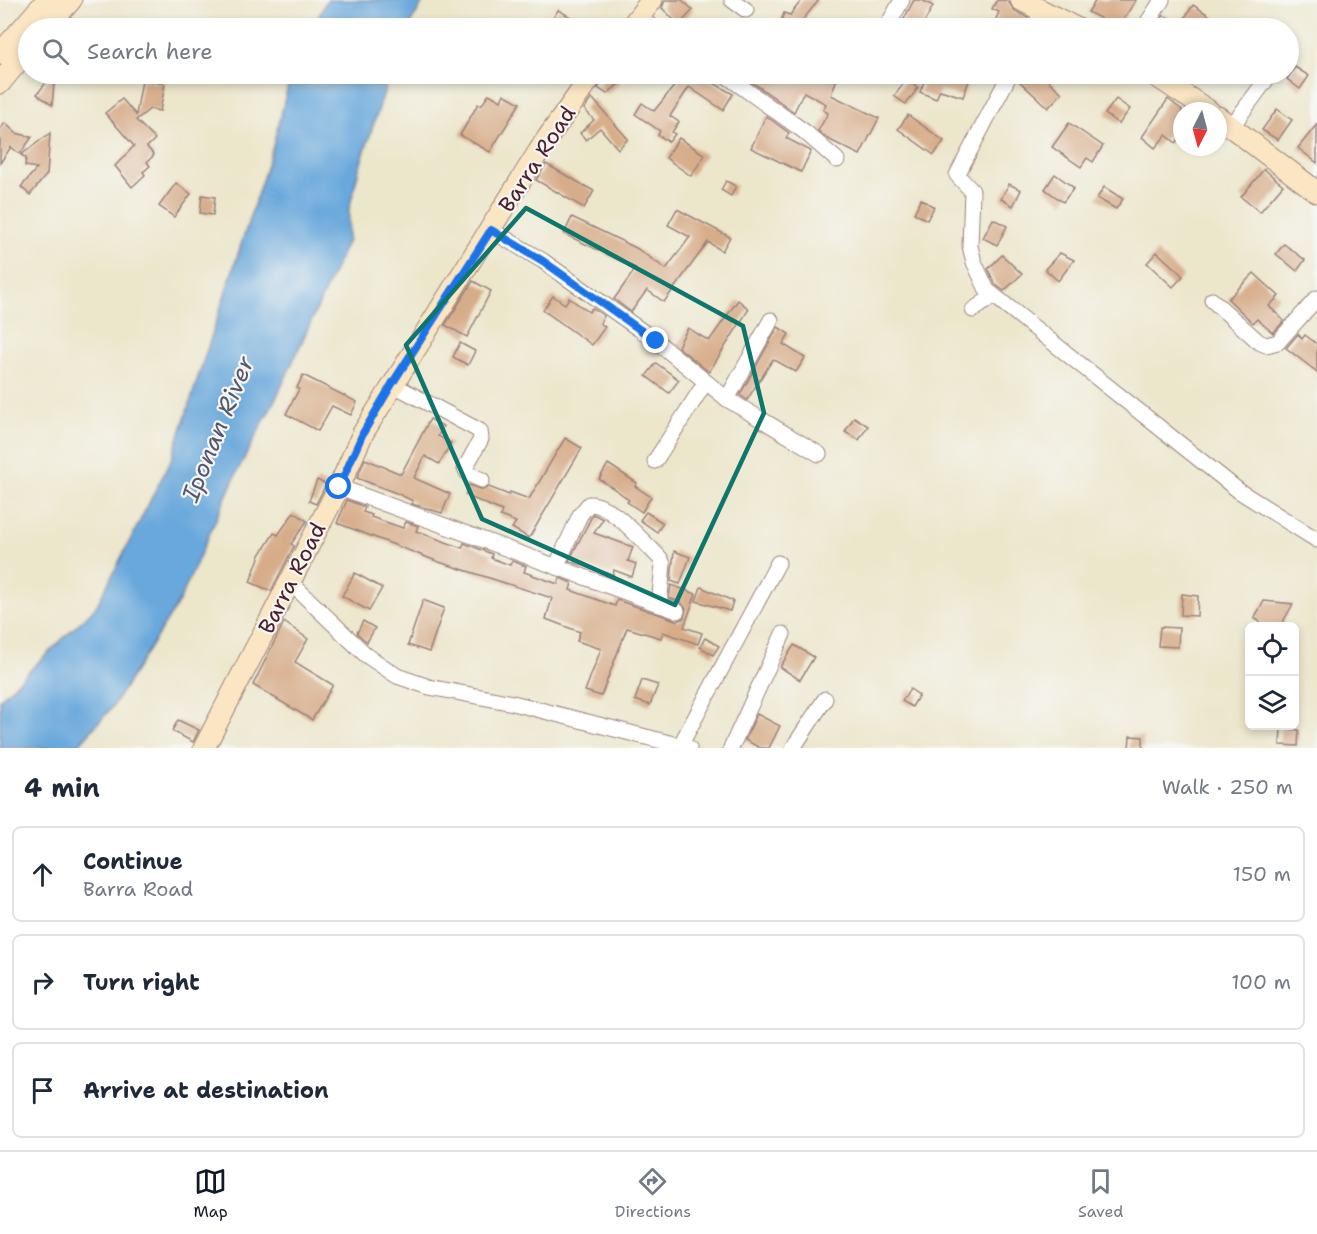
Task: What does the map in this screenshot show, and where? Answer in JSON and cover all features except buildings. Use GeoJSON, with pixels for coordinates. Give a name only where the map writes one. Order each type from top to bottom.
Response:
{"type":"FeatureCollection","features":[{"type":"Feature","properties":{"kind":"street"},"geometry":{"type":"LineString","coordinates":[[31,18],[46,0]]}},
{"type":"Feature","properties":{"kind":"street"},"geometry":{"type":"LineString","coordinates":[[55,18],[71,0]]}},
{"type":"Feature","properties":{"kind":"street"},"geometry":{"type":"LineString","coordinates":[[644,18],[652,0]]}},
{"type":"Feature","properties":{"kind":"street"},"geometry":{"type":"LineString","coordinates":[[732,0],[746,9]]}},
{"type":"Feature","properties":{"kind":"street"},"geometry":{"type":"LineString","coordinates":[[892,18],[902,0]]}},
{"type":"Feature","properties":{"kind":"street"},"geometry":{"type":"LineString","coordinates":[[1021,0],[1036,18]]}},
{"type":"Feature","properties":{"kind":"street"},"geometry":{"type":"LineString","coordinates":[[1150,18],[1162,0]]}},
{"type":"Feature","properties":{"kind":"street"},"geometry":{"type":"LineString","coordinates":[[0,54],[18,33]]}},
{"type":"Feature","properties":{"kind":"street"},"geometry":{"type":"LineString","coordinates":[[0,83],[18,61]]}},
{"type":"Feature","properties":{"kind":"street","name":"Barra Road"},"geometry":{"type":"LineString","coordinates":[[204,748],[339,487],[363,433],[544,143],[586,84]]}},
{"type":"Feature","properties":{"kind":"street"},"geometry":{"type":"LineString","coordinates":[[738,84],[788,120],[837,160]]}},
{"type":"Feature","properties":{"kind":"street"},"geometry":{"type":"LineString","coordinates":[[1005,84],[957,175],[972,191],[970,246],[982,282],[992,297],[1239,491],[1317,540]]}},
{"type":"Feature","properties":{"kind":"street"},"geometry":{"type":"LineString","coordinates":[[1168,84],[1195,102]]}},
{"type":"Feature","properties":{"kind":"street"},"geometry":{"type":"LineString","coordinates":[[1227,120],[1261,84]]}},
{"type":"Feature","properties":{"kind":"street"},"geometry":{"type":"LineString","coordinates":[[1227,124],[1317,192]]}},
{"type":"Feature","properties":{"kind":"street"},"geometry":{"type":"LineString","coordinates":[[491,230],[543,261],[656,341],[727,399],[819,454]]}},
{"type":"Feature","properties":{"kind":"street"},"geometry":{"type":"LineString","coordinates":[[973,310],[992,297]]}},
{"type":"Feature","properties":{"kind":"street"},"geometry":{"type":"LineString","coordinates":[[1212,300],[1259,342],[1266,345],[1278,342],[1317,298]]}},
{"type":"Feature","properties":{"kind":"street"},"geometry":{"type":"LineString","coordinates":[[727,399],[771,320]]}},
{"type":"Feature","properties":{"kind":"street"},"geometry":{"type":"LineString","coordinates":[[655,460],[705,383]]}},
{"type":"Feature","properties":{"kind":"street"},"geometry":{"type":"LineString","coordinates":[[392,384],[480,431],[481,440],[465,468],[468,474],[482,480]]}},
{"type":"Feature","properties":{"kind":"street"},"geometry":{"type":"LineString","coordinates":[[339,487],[677,611]]}},
{"type":"Feature","properties":{"kind":"street"},"geometry":{"type":"LineString","coordinates":[[556,567],[580,515],[589,504],[599,504],[610,511],[660,558],[663,564],[659,605]]}},
{"type":"Feature","properties":{"kind":"street"},"geometry":{"type":"LineString","coordinates":[[290,582],[366,655],[397,676],[429,687],[513,703],[684,747],[778,563]]}},
{"type":"Feature","properties":{"kind":"street"},"geometry":{"type":"LineString","coordinates":[[731,748],[783,634]]}},
{"type":"Feature","properties":{"kind":"street"},"geometry":{"type":"LineString","coordinates":[[793,748],[825,699]]}},
{"type":"Feature","properties":{"kind":"highlighted area"},"geometry":{"type":"Polygon","coordinates":[[[526,208],[743,326],[764,413],[675,605],[482,519],[406,345],[526,208]]]}},
{"type":"Feature","properties":{"kind":"water"},"geometry":{"type":"Polygon","coordinates":[[[327,0],[424,0],[414,18],[318,18],[327,0]]]}},
{"type":"Feature","properties":{"kind":"water","name":"Iponan River"},"geometry":{"type":"Polygon","coordinates":[[[288,84],[387,84],[359,169],[349,209],[348,240],[279,392],[237,472],[180,600],[113,706],[76,748],[0,748],[0,699],[96,607],[172,458],[273,146],[288,84]]]}},
{"type":"Feature","properties":{"kind":"route"},"geometry":{"type":"LineString","coordinates":[[339,487],[363,433],[491,230],[543,261],[656,341]]}}]}
